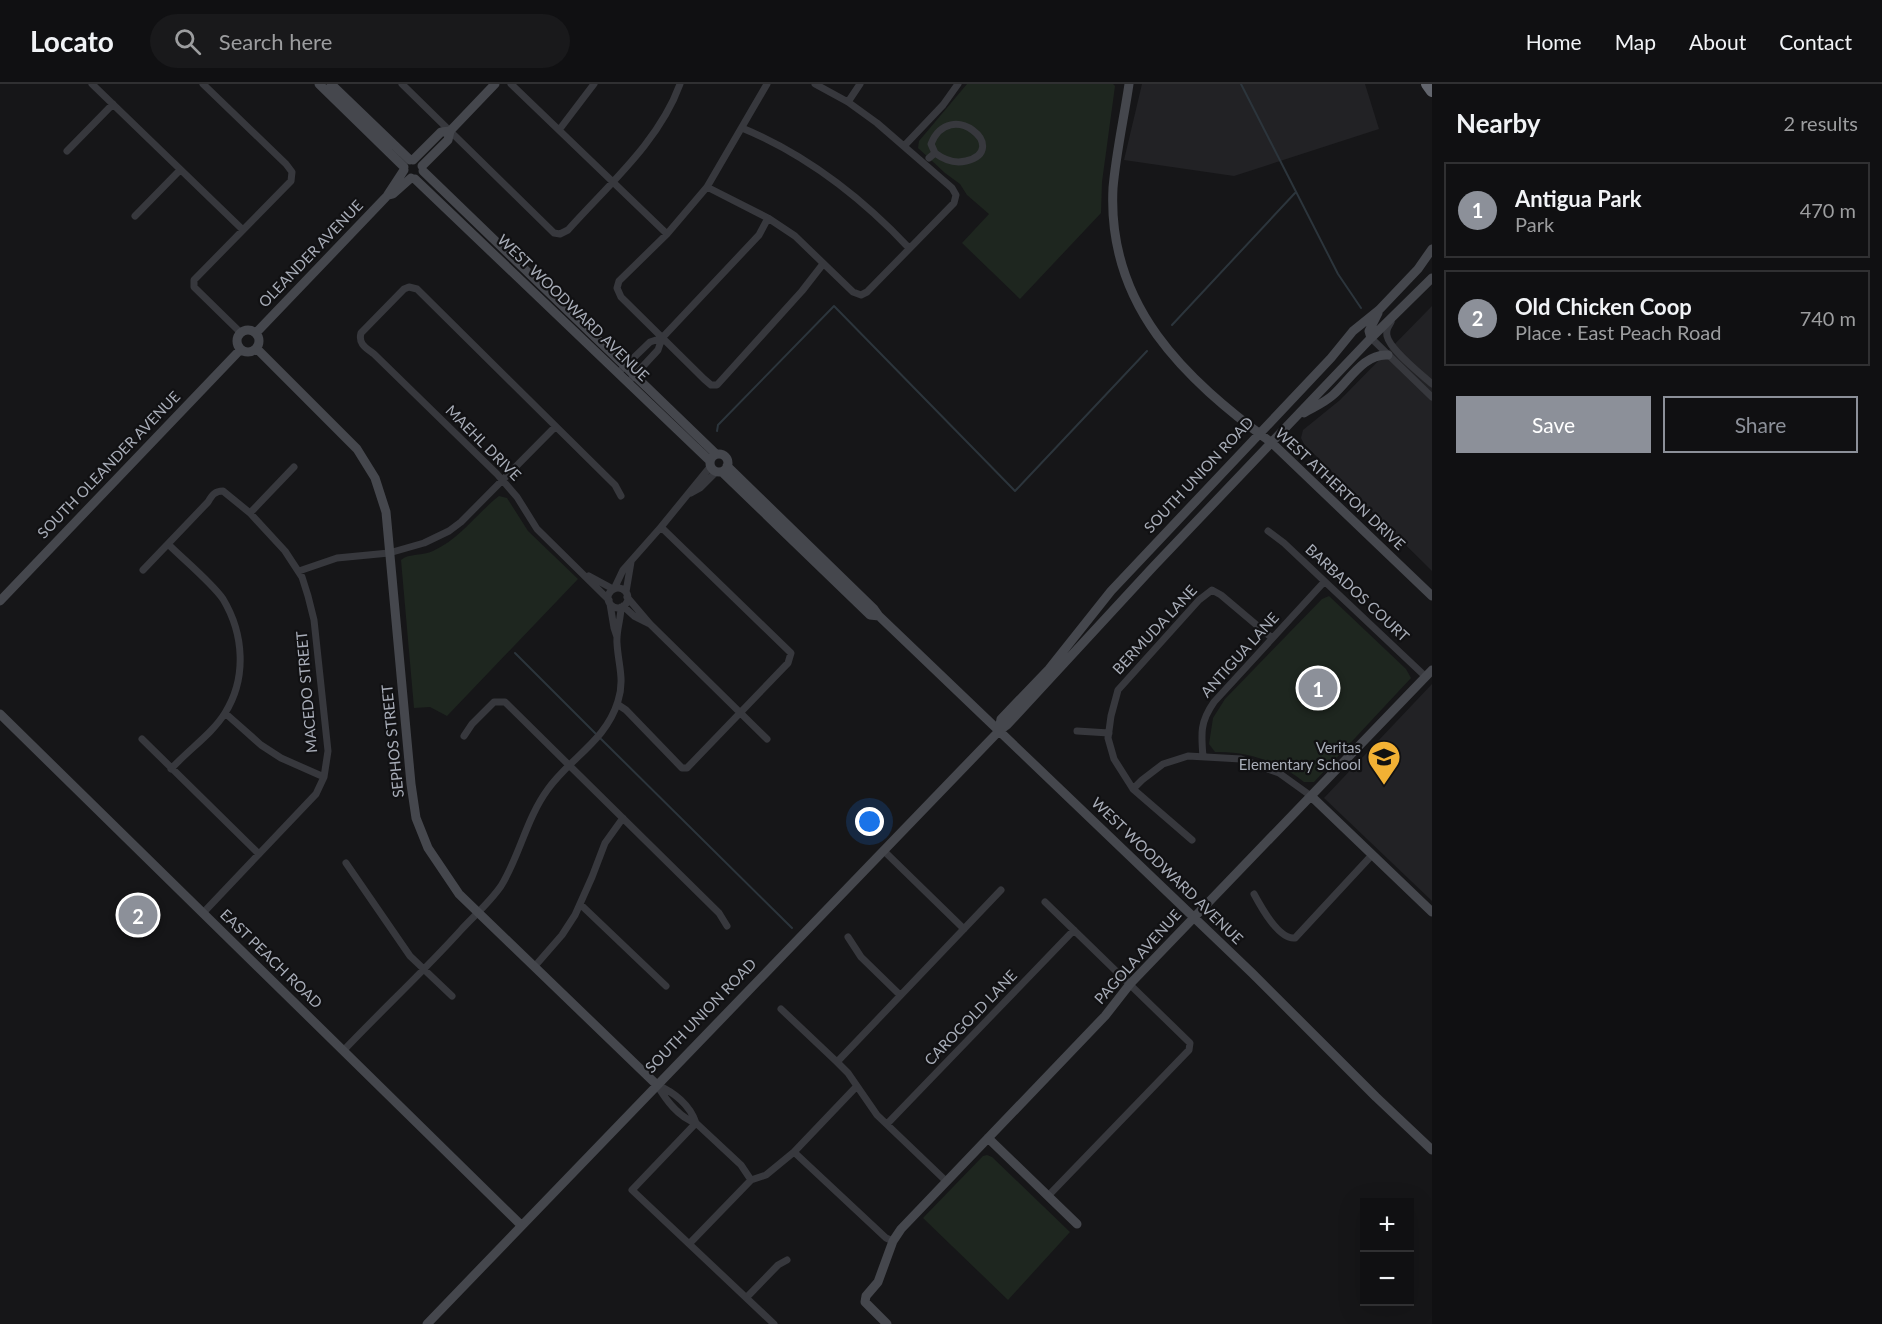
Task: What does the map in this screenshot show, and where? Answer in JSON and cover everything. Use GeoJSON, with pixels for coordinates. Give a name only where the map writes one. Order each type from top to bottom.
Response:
{"type":"FeatureCollection","features":[{"type":"Feature","properties":{"kind":"highway"},"geometry":{"type":"LineString","coordinates":[[1427,84],[1432,91]]}},
{"type":"Feature","properties":{"kind":"street"},"geometry":{"type":"LineString","coordinates":[[92,84],[243,230]]}},
{"type":"Feature","properties":{"kind":"street"},"geometry":{"type":"LineString","coordinates":[[203,84],[290,168],[292,177],[291,181],[194,280],[194,287],[241,333]]}},
{"type":"Feature","properties":{"kind":"street"},"geometry":{"type":"LineString","coordinates":[[319,84],[408,164]]}},
{"type":"Feature","properties":{"kind":"street"},"geometry":{"type":"LineString","coordinates":[[331,84],[408,164]]}},
{"type":"Feature","properties":{"kind":"street"},"geometry":{"type":"LineString","coordinates":[[402,84],[554,233],[560,234],[568,230],[640,151],[666,115],[681,84]]}},
{"type":"Feature","properties":{"kind":"street"},"geometry":{"type":"LineString","coordinates":[[450,131],[495,84]]}},
{"type":"Feature","properties":{"kind":"street"},"geometry":{"type":"LineString","coordinates":[[511,84],[667,234]]}},
{"type":"Feature","properties":{"kind":"street"},"geometry":{"type":"LineString","coordinates":[[559,130],[594,84]]}},
{"type":"Feature","properties":{"kind":"street"},"geometry":{"type":"LineString","coordinates":[[767,84],[707,187],[667,234],[619,281],[617,288],[621,297],[711,385],[717,384],[824,264]]}},
{"type":"Feature","properties":{"kind":"street"},"geometry":{"type":"LineString","coordinates":[[707,187],[795,236],[853,292],[861,295],[867,292],[954,203],[956,195],[952,188],[905,145],[848,102],[816,84]]}},
{"type":"Feature","properties":{"kind":"street"},"geometry":{"type":"LineString","coordinates":[[848,102],[860,84]]}},
{"type":"Feature","properties":{"kind":"street"},"geometry":{"type":"LineString","coordinates":[[905,145],[943,105],[958,84]]}},
{"type":"Feature","properties":{"kind":"street","name":"WEST ATHERTON DRIVE"},"geometry":{"type":"LineString","coordinates":[[1129,84],[1113,190],[1115,231],[1126,281],[1142,314],[1164,345],[1241,422],[1272,443],[1432,596]]}},
{"type":"Feature","properties":{"kind":"street"},"geometry":{"type":"LineString","coordinates":[[67,152],[113,104]]}},
{"type":"Feature","properties":{"kind":"street"},"geometry":{"type":"LineString","coordinates":[[963,126],[972,129],[980,136],[982,146],[978,155],[967,161],[956,162],[932,155],[931,134],[946,127],[963,126]]}},
{"type":"Feature","properties":{"kind":"street"},"geometry":{"type":"LineString","coordinates":[[742,128],[812,164],[844,187],[909,248]]}},
{"type":"Feature","properties":{"kind":"street","name":"OLEANDER AVENUE"},"geometry":{"type":"LineString","coordinates":[[256,333],[387,196],[408,164],[441,132],[450,131],[448,140],[422,169],[393,194],[387,196]]}},
{"type":"Feature","properties":{"kind":"street","name":"WEST WOODWARD AVENUE"},"geometry":{"type":"LineString","coordinates":[[609,358],[413,178],[406,176],[408,164],[418,161],[422,169],[717,465],[874,609],[1432,1150]]}},
{"type":"Feature","properties":{"kind":"street"},"geometry":{"type":"LineString","coordinates":[[135,216],[180,170]]}},
{"type":"Feature","properties":{"kind":"street"},"geometry":{"type":"LineString","coordinates":[[631,379],[658,350],[662,338],[759,235],[768,219]]}},
{"type":"Feature","properties":{"kind":"street","name":"SOUTH UNION ROAD"},"geometry":{"type":"LineString","coordinates":[[999,731],[1001,719],[1049,669],[1111,591],[1331,358],[1353,331],[1379,310],[1418,269],[1432,249]]}},
{"type":"Feature","properties":{"kind":"street","name":"SOUTH UNION ROAD"},"geometry":{"type":"LineString","coordinates":[[426,1324],[792,942],[1007,725],[1153,567],[1371,338],[1432,278]]}},
{"type":"Feature","properties":{"kind":"street","name":"MAEHL DRIVE"},"geometry":{"type":"LineString","coordinates":[[555,427],[417,289],[407,287],[363,330],[360,340],[364,347],[374,354],[502,480],[517,497],[537,529],[610,602]]}},
{"type":"Feature","properties":{"kind":"street"},"geometry":{"type":"LineString","coordinates":[[1379,310],[1370,328],[1371,338],[1432,397]]}},
{"type":"Feature","properties":{"kind":"street"},"geometry":{"type":"LineString","coordinates":[[1393,318],[1387,329],[1390,342],[1432,384]]}},
{"type":"Feature","properties":{"kind":"street"},"geometry":{"type":"LineString","coordinates":[[247,330],[256,333],[260,340],[257,349],[248,353],[240,350],[237,340],[241,333],[247,330]]}},
{"type":"Feature","properties":{"kind":"street"},"geometry":{"type":"LineString","coordinates":[[621,370],[650,342],[662,338]]}},
{"type":"Feature","properties":{"kind":"street","name":"SEPHOS STREET"},"geometry":{"type":"LineString","coordinates":[[257,349],[347,438],[367,463],[381,493],[386,512],[416,818],[428,848],[459,894],[657,1084]]}},
{"type":"Feature","properties":{"kind":"street","name":"SOUTH OLEANDER AVENUE"},"geometry":{"type":"LineString","coordinates":[[0,601],[240,350]]}},
{"type":"Feature","properties":{"kind":"street"},"geometry":{"type":"LineString","coordinates":[[1297,417],[1325,402],[1373,356],[1388,355]]}},
{"type":"Feature","properties":{"kind":"street"},"geometry":{"type":"LineString","coordinates":[[299,571],[337,558],[389,553],[424,543],[449,531],[461,522],[555,427],[615,485],[621,496]]}},
{"type":"Feature","properties":{"kind":"street"},"geometry":{"type":"LineString","coordinates":[[343,1051],[424,970],[500,888],[513,863],[534,810],[569,764],[597,739],[610,721],[617,704],[622,680],[609,595],[623,570],[688,495],[695,483],[717,465]]}},
{"type":"Feature","properties":{"kind":"street"},"geometry":{"type":"LineString","coordinates":[[250,513],[294,467]]}},
{"type":"Feature","properties":{"kind":"street","name":"MACEDO STREET"},"geometry":{"type":"LineString","coordinates":[[168,544],[212,495],[223,491],[250,513],[285,552],[299,571],[308,596],[315,631],[328,751],[324,777],[316,794],[203,913]]}},
{"type":"Feature","properties":{"kind":"street"},"geometry":{"type":"LineString","coordinates":[[617,704],[642,726],[682,768],[687,768],[791,658],[792,653],[661,527]]}},
{"type":"Feature","properties":{"kind":"street","name":"BARBADOS COURT"},"geometry":{"type":"LineString","coordinates":[[1268,531],[1429,674]]}},
{"type":"Feature","properties":{"kind":"street"},"geometry":{"type":"LineString","coordinates":[[143,570],[168,544],[223,600],[236,631],[241,652],[239,683],[225,713],[171,769]]}},
{"type":"Feature","properties":{"kind":"street"},"geometry":{"type":"LineString","coordinates":[[610,602],[615,607],[626,603],[631,562]]}},
{"type":"Feature","properties":{"kind":"street","name":"MAEHL DRIVE"},"geometry":{"type":"LineString","coordinates":[[581,572],[614,589]]}},
{"type":"Feature","properties":{"kind":"street","name":"ANTIGUA LANE"},"geometry":{"type":"LineString","coordinates":[[1203,757],[1201,732],[1204,716],[1219,695],[1324,582]]}},
{"type":"Feature","properties":{"kind":"street"},"geometry":{"type":"LineString","coordinates":[[614,589],[620,588],[650,624],[767,739]]}},
{"type":"Feature","properties":{"kind":"street","name":"BERMUDA LANE"},"geometry":{"type":"LineString","coordinates":[[1192,840],[1133,789],[1114,759],[1108,738],[1118,690],[1198,600],[1212,591],[1272,638]]}},
{"type":"Feature","properties":{"kind":"street"},"geometry":{"type":"LineString","coordinates":[[622,606],[634,616],[650,624]]}},
{"type":"Feature","properties":{"kind":"street"},"geometry":{"type":"LineString","coordinates":[[617,637],[622,606]]}},
{"type":"Feature","properties":{"kind":"street"},"geometry":{"type":"LineString","coordinates":[[620,619],[630,615],[634,616]]}},
{"type":"Feature","properties":{"kind":"street","name":"PAGOLA AVENUE"},"geometry":{"type":"LineString","coordinates":[[893,1241],[946,1181],[1105,1016],[1130,984],[1429,674]]}},
{"type":"Feature","properties":{"kind":"street"},"geometry":{"type":"LineString","coordinates":[[464,736],[472,724],[494,702],[505,702],[719,913],[727,926]]}},
{"type":"Feature","properties":{"kind":"street"},"geometry":{"type":"LineString","coordinates":[[225,713],[261,745],[281,758],[324,777]]}},
{"type":"Feature","properties":{"kind":"street","name":"EAST PEACH ROAD"},"geometry":{"type":"LineString","coordinates":[[0,714],[521,1225]]}},
{"type":"Feature","properties":{"kind":"street"},"geometry":{"type":"LineString","coordinates":[[1077,730],[1109,733]]}},
{"type":"Feature","properties":{"kind":"street"},"geometry":{"type":"LineString","coordinates":[[142,740],[259,854]]}},
{"type":"Feature","properties":{"kind":"street"},"geometry":{"type":"LineString","coordinates":[[1133,789],[1163,764],[1188,756],[1241,759],[1279,773],[1311,796],[1432,912]]}},
{"type":"Feature","properties":{"kind":"street"},"geometry":{"type":"LineString","coordinates":[[535,966],[562,935],[580,904],[605,843],[624,818]]}},
{"type":"Feature","properties":{"kind":"street"},"geometry":{"type":"LineString","coordinates":[[884,851],[964,929]]}},
{"type":"Feature","properties":{"kind":"street"},"geometry":{"type":"LineString","coordinates":[[1254,894],[1282,935],[1290,939],[1295,938],[1372,855]]}},
{"type":"Feature","properties":{"kind":"street"},"geometry":{"type":"LineString","coordinates":[[346,863],[397,938],[424,970],[452,996]]}},
{"type":"Feature","properties":{"kind":"street"},"geometry":{"type":"LineString","coordinates":[[837,1062],[1001,890]]}},
{"type":"Feature","properties":{"kind":"street"},"geometry":{"type":"LineString","coordinates":[[1045,902],[1190,1043],[1189,1050],[1048,1196]]}},
{"type":"Feature","properties":{"kind":"street"},"geometry":{"type":"LineString","coordinates":[[580,904],[666,986]]}},
{"type":"Feature","properties":{"kind":"street","name":"CAROGOLD LANE"},"geometry":{"type":"LineString","coordinates":[[887,1124],[1074,930]]}},
{"type":"Feature","properties":{"kind":"street"},"geometry":{"type":"LineString","coordinates":[[848,937],[861,957],[900,995]]}},
{"type":"Feature","properties":{"kind":"street"},"geometry":{"type":"LineString","coordinates":[[781,1009],[837,1062],[877,1114],[946,1181]]}},
{"type":"Feature","properties":{"kind":"street"},"geometry":{"type":"LineString","coordinates":[[657,1084],[665,1099],[686,1120],[696,1123],[741,1165],[751,1180]]}},
{"type":"Feature","properties":{"kind":"street"},"geometry":{"type":"LineString","coordinates":[[690,1243],[751,1180],[766,1174],[794,1152],[859,1090]]}},
{"type":"Feature","properties":{"kind":"street"},"geometry":{"type":"LineString","coordinates":[[696,1123],[632,1191],[774,1324]]}},
{"type":"Feature","properties":{"kind":"street"},"geometry":{"type":"LineString","coordinates":[[988,1138],[1077,1224]]}},
{"type":"Feature","properties":{"kind":"street"},"geometry":{"type":"LineString","coordinates":[[794,1152],[886,1238],[893,1241],[879,1282],[866,1296],[865,1302],[887,1324]]}},
{"type":"Feature","properties":{"kind":"street"},"geometry":{"type":"LineString","coordinates":[[747,1297],[778,1265],[787,1260]]}},
{"type":"Feature","properties":{"kind":"shaded area"},"geometry":{"type":"Polygon","coordinates":[[[967,84],[1113,84],[1115,86],[1102,182],[1101,213],[1020,299],[962,243],[989,214],[967,195],[960,184],[918,148],[919,141],[967,84]]]}},
{"type":"Feature","properties":{"kind":"shaded area"},"geometry":{"type":"Polygon","coordinates":[[[1142,84],[1365,84],[1379,129],[1234,176],[1124,160],[1142,84]]]}},
{"type":"Feature","properties":{"kind":"shaded area"},"geometry":{"type":"Polygon","coordinates":[[[1432,306],[1432,571],[1304,444],[1301,438],[1303,430],[1340,400],[1432,306]]]}},
{"type":"Feature","properties":{"kind":"shaded area"},"geometry":{"type":"Polygon","coordinates":[[[499,496],[507,498],[528,531],[578,579],[447,716],[430,707],[414,708],[401,560],[408,556],[429,553],[443,546],[499,496]]]}},
{"type":"Feature","properties":{"kind":"shaded area"},"geometry":{"type":"Polygon","coordinates":[[[1329,596],[1406,669],[1411,678],[1314,782],[1304,782],[1274,763],[1262,759],[1239,753],[1215,752],[1209,744],[1213,718],[1225,699],[1322,599],[1329,596]]]}},
{"type":"Feature","properties":{"kind":"shaded area","name":"Veritas Elementary School"},"geometry":{"type":"Polygon","coordinates":[[[1432,684],[1432,901],[1324,798],[1432,684]]]}},
{"type":"Feature","properties":{"kind":"shaded area"},"geometry":{"type":"Polygon","coordinates":[[[983,1156],[992,1157],[1070,1232],[1008,1300],[923,1218],[983,1156]]]}},
{"type":"Feature","properties":{"kind":"waterway"},"geometry":{"type":"LineString","coordinates":[[1241,84],[1338,274],[1361,308]]}},
{"type":"Feature","properties":{"kind":"waterway"},"geometry":{"type":"LineString","coordinates":[[1172,325],[1295,193]]}},
{"type":"Feature","properties":{"kind":"waterway"},"geometry":{"type":"LineString","coordinates":[[717,431],[718,425],[834,306],[1015,491],[1147,351]]}},
{"type":"Feature","properties":{"kind":"waterway"},"geometry":{"type":"LineString","coordinates":[[515,653],[596,734]]}},
{"type":"Feature","properties":{"kind":"waterway"},"geometry":{"type":"LineString","coordinates":[[600,738],[792,928]]}},
{"type":"Feature","properties":{"kind":"place","name":"Antigua Park"},"geometry":{"type":"Point","coordinates":[1318,688]}},
{"type":"Feature","properties":{"kind":"place","name":"Veritas Elementary School"},"geometry":{"type":"Point","coordinates":[1384,786]}},
{"type":"Feature","properties":{"kind":"place","name":"Old Chicken Coop"},"geometry":{"type":"Point","coordinates":[138,915]}}]}
